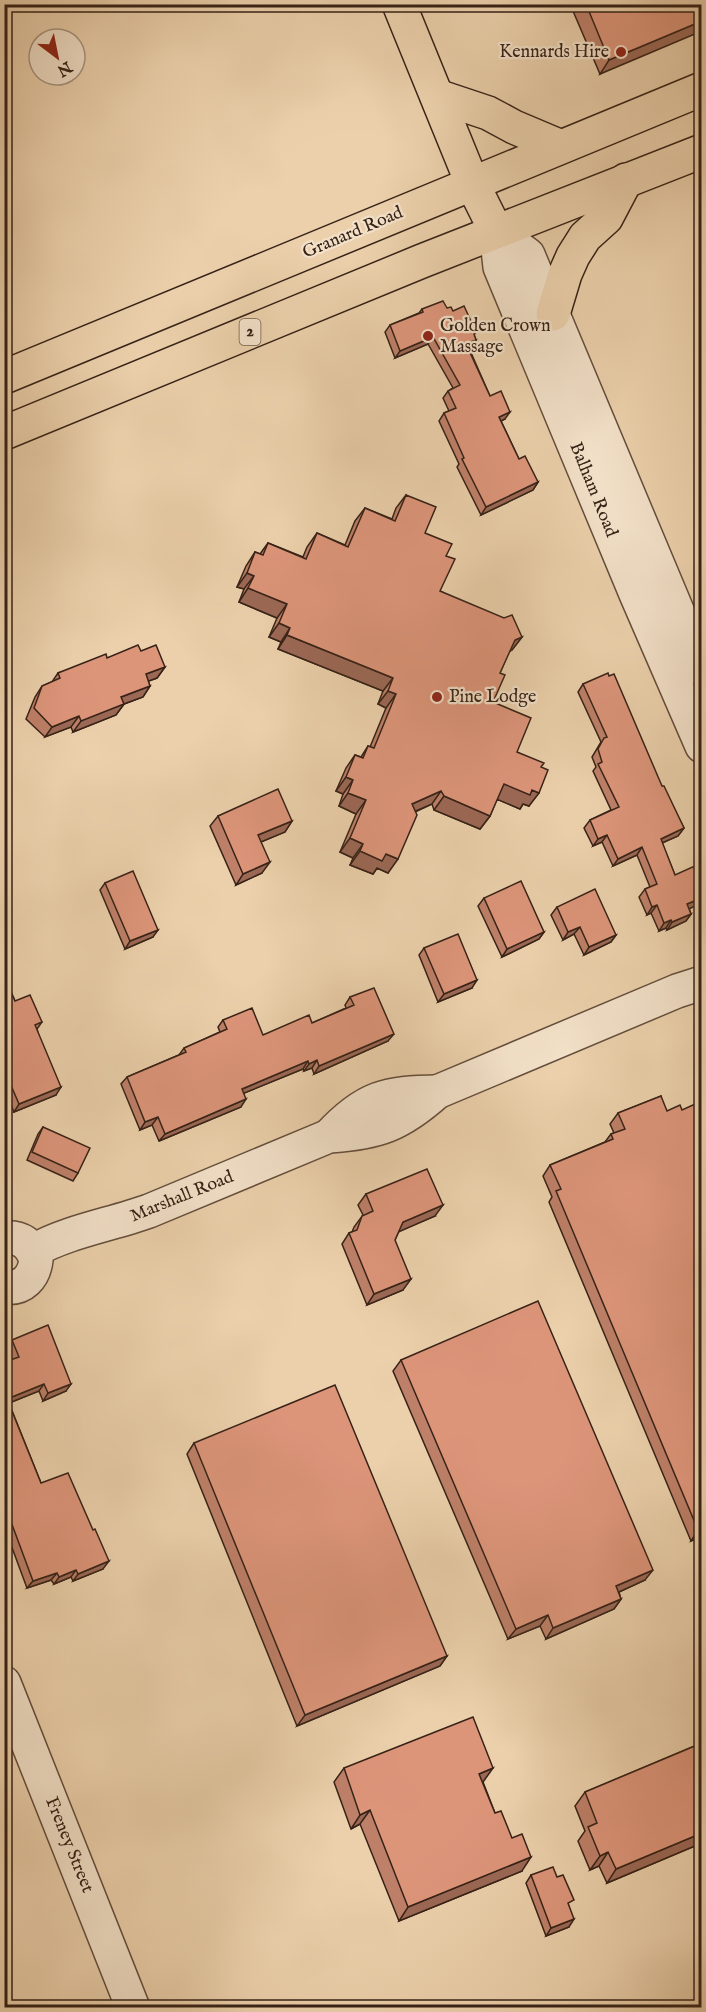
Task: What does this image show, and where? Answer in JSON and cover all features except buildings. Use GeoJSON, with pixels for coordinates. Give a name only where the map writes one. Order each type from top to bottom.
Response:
{"type":"FeatureCollection","features":[{"type":"Feature","properties":{"kind":"main road","name":"Balham Road"},"geometry":{"type":"LineString","coordinates":[[399,4],[472,183],[496,231]]}},
{"type":"Feature","properties":{"kind":"main road","name":"Granard Road"},"geometry":{"type":"LineString","coordinates":[[4,377],[379,223],[559,146],[702,89]]}},
{"type":"Feature","properties":{"kind":"main road"},"geometry":{"type":"LineString","coordinates":[[437,96],[488,113],[559,146]]}},
{"type":"Feature","properties":{"kind":"main road","name":"2"},"geometry":{"type":"LineString","coordinates":[[4,433],[496,231],[702,151]]}},
{"type":"Feature","properties":{"kind":"main road"},"geometry":{"type":"LineString","coordinates":[[553,314],[573,256],[585,237],[606,218],[626,180]]}},
{"type":"Feature","properties":{"kind":"street","name":"Balham Road"},"geometry":{"type":"LineString","coordinates":[[496,231],[528,255],[702,670]]}},
{"type":"Feature","properties":{"kind":"street","name":"Balham Road"},"geometry":{"type":"LineString","coordinates":[[496,231],[500,267],[702,746]]}},
{"type":"Feature","properties":{"kind":"street","name":"Marshall Road"},"geometry":{"type":"LineString","coordinates":[[19,1244],[126,1220],[329,1136],[346,1118],[364,1105],[390,1094],[436,1092],[677,991],[702,983]]}},
{"type":"Feature","properties":{"kind":"street"},"geometry":{"type":"LineString","coordinates":[[4,1287],[18,1287],[31,1276],[36,1260],[19,1244]]}},
{"type":"Feature","properties":{"kind":"street","name":"Freney Street"},"geometry":{"type":"LineString","coordinates":[[4,1683],[133,2007]]}},
{"type":"Feature","properties":{"kind":"place","name":"Kennards Hire"},"geometry":{"type":"Point","coordinates":[621,52]}},
{"type":"Feature","properties":{"kind":"place","name":"Golden Crown Massage"},"geometry":{"type":"Point","coordinates":[428,336]}},
{"type":"Feature","properties":{"kind":"place","name":"Pine Lodge"},"geometry":{"type":"Point","coordinates":[437,697]}}]}
